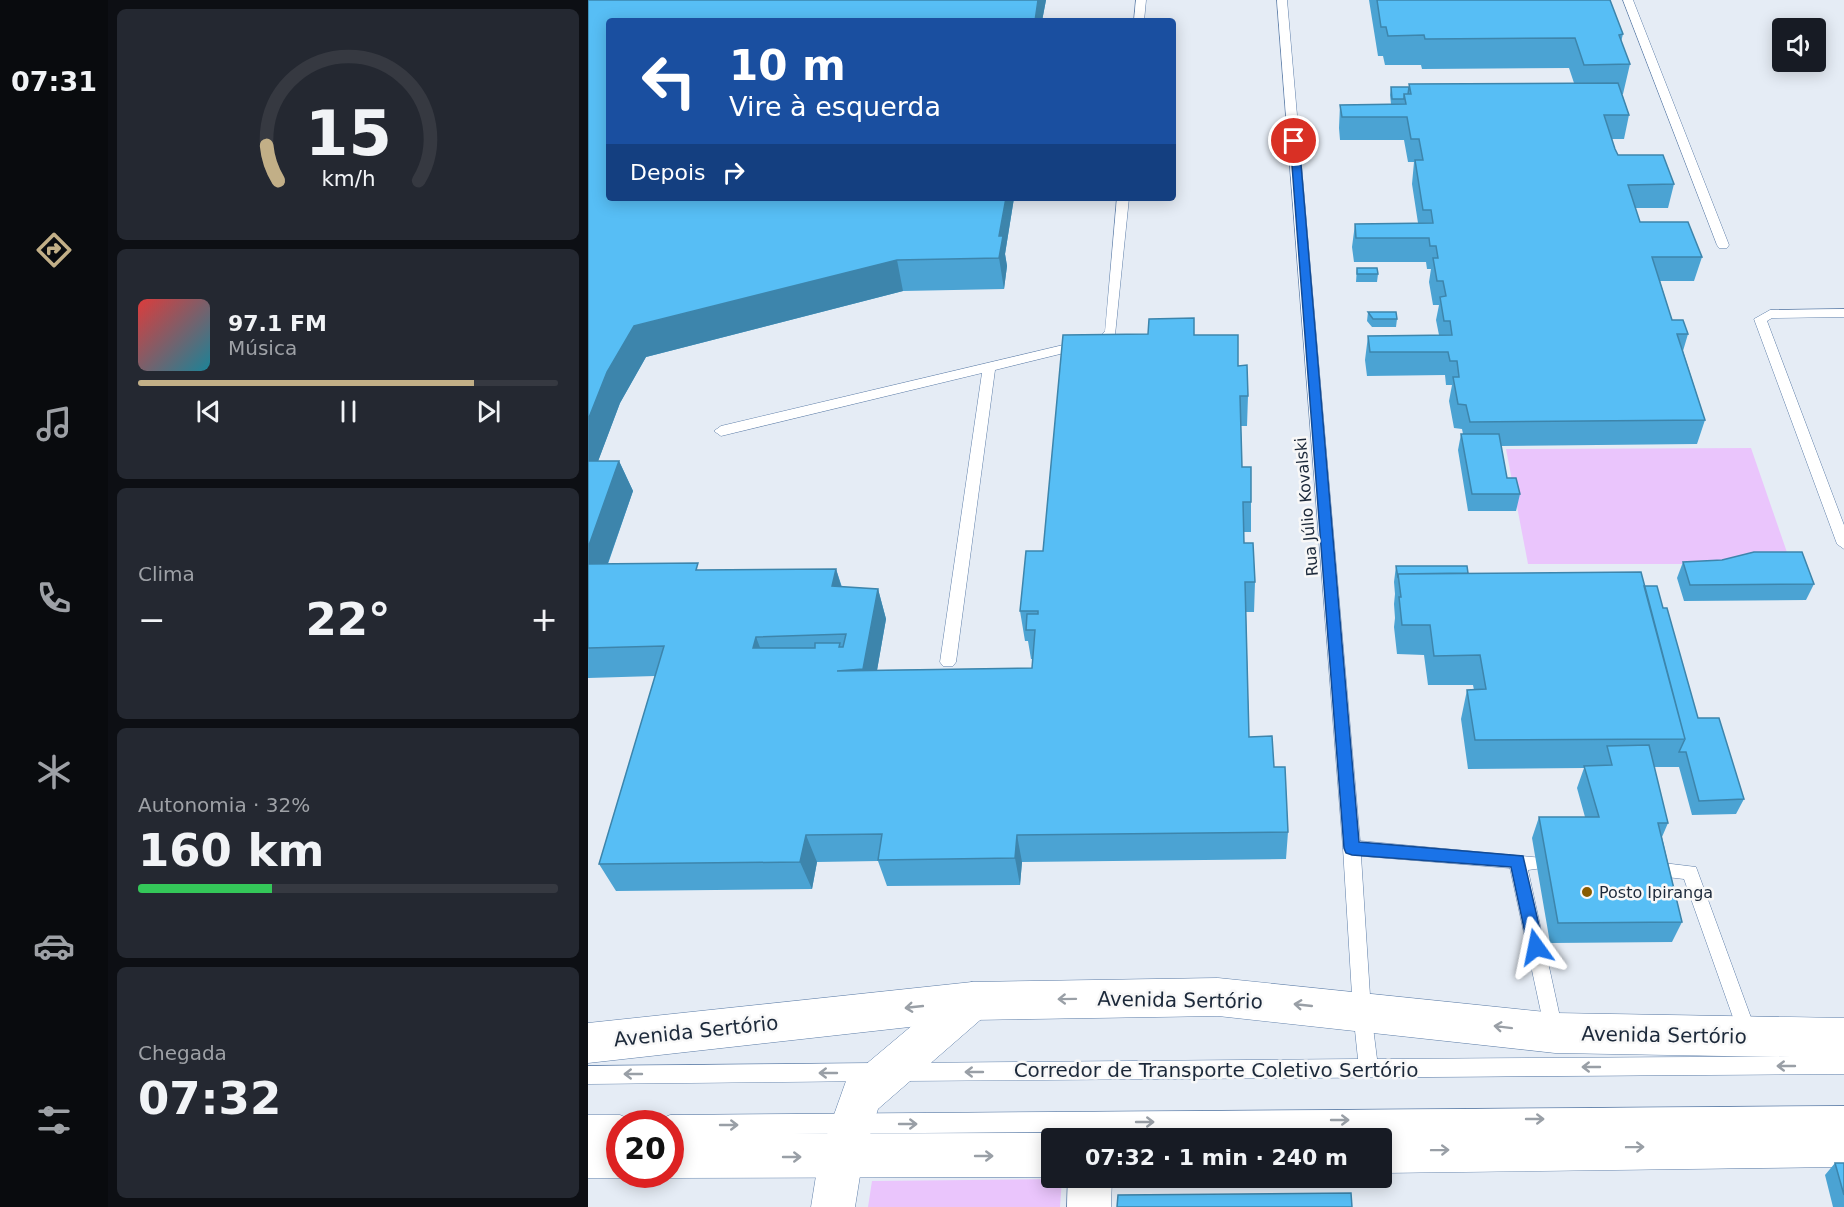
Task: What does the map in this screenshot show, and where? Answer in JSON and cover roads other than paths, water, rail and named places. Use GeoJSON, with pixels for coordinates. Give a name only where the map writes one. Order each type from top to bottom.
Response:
{"type":"FeatureCollection","features":[{"type":"Feature","properties":{"kind":"main road","name":"Avenida Sertório"},"geometry":{"type":"LineString","coordinates":[[588,1043],[972,1000],[1218,997],[1555,1033],[1844,1038]]}},
{"type":"Feature","properties":{"kind":"main road"},"geometry":{"type":"LineString","coordinates":[[833,1207],[845,1140],[861,1096],[972,1000]]}},
{"type":"Feature","properties":{"kind":"main road"},"geometry":{"type":"LineString","coordinates":[[684,1155],[845,1140],[1041,1154]]}},
{"type":"Feature","properties":{"kind":"main road"},"geometry":{"type":"LineString","coordinates":[[1392,1151],[1844,1144]]}},
{"type":"Feature","properties":{"kind":"main road"},"geometry":{"type":"LineString","coordinates":[[588,1156],[606,1156]]}},
{"type":"Feature","properties":{"kind":"main road"},"geometry":{"type":"LineString","coordinates":[[1089,1207],[1090,1188]]}},
{"type":"Feature","properties":{"kind":"lane"},"geometry":{"type":"LineString","coordinates":[[1139,18],[1141,0]]}},
{"type":"Feature","properties":{"kind":"lane","name":"Rua Júlio Kovalski"},"geometry":{"type":"LineString","coordinates":[[1282,0],[1352,848],[1362,1011],[1369,1069]]}},
{"type":"Feature","properties":{"kind":"lane"},"geometry":{"type":"LineString","coordinates":[[1628,0],[1723,245]]}},
{"type":"Feature","properties":{"kind":"lane"},"geometry":{"type":"LineString","coordinates":[[721,431],[989,368],[1099,341],[1109,336],[1123,201]]}},
{"type":"Feature","properties":{"kind":"lane"},"geometry":{"type":"LineString","coordinates":[[1844,313],[1770,314],[1764,315],[1760,323],[1844,544]]}},
{"type":"Feature","properties":{"kind":"lane"},"geometry":{"type":"LineString","coordinates":[[948,662],[989,368]]}},
{"type":"Feature","properties":{"kind":"lane"},"geometry":{"type":"LineString","coordinates":[[1352,848],[1537,863]]}},
{"type":"Feature","properties":{"kind":"lane"},"geometry":{"type":"LineString","coordinates":[[1517,861],[1555,1033]]}},
{"type":"Feature","properties":{"kind":"lane"},"geometry":{"type":"LineString","coordinates":[[1655,870],[1690,872],[1750,1038]]}},
{"type":"Feature","properties":{"kind":"lane","name":"Corredor de Transporte Coletivo Sertório"},"geometry":{"type":"LineString","coordinates":[[588,1075],[1844,1065]]}},
{"type":"Feature","properties":{"kind":"lane"},"geometry":{"type":"LineString","coordinates":[[684,1126],[845,1140],[1844,1116]]}},
{"type":"Feature","properties":{"kind":"lane"},"geometry":{"type":"LineString","coordinates":[[588,1125],[606,1125]]}},
{"type":"Feature","properties":{"kind":"place","name":"Posto Ipiranga"},"geometry":{"type":"Point","coordinates":[1587,892]}}]}
